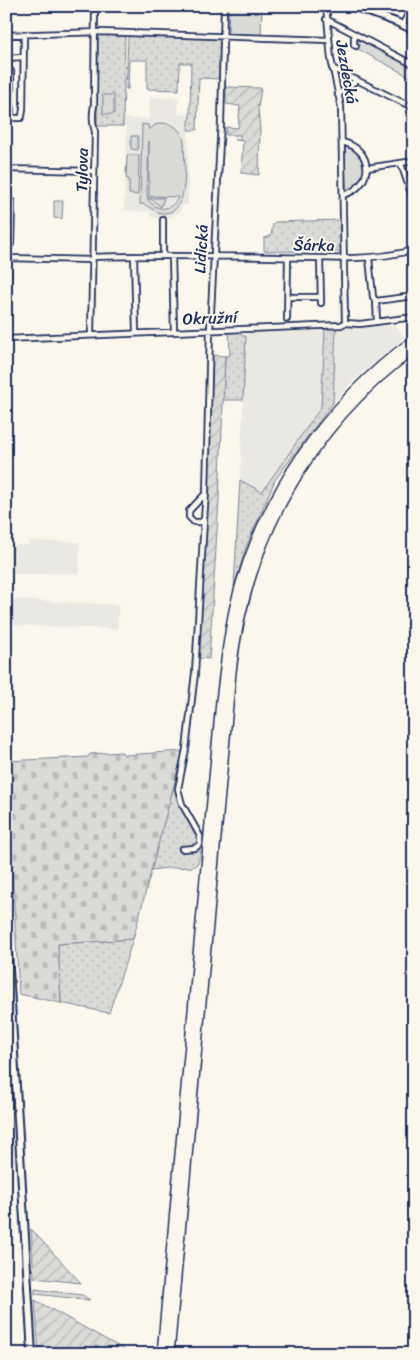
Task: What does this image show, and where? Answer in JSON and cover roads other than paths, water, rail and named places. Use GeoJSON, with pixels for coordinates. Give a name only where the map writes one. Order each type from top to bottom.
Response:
{"type":"FeatureCollection","features":[{"type":"Feature","properties":{"kind":"highway"},"geometry":{"type":"LineString","coordinates":[[162,1354],[221,700],[235,607],[246,566],[258,534],[268,511],[295,464],[323,426],[341,406],[375,371],[414,340]]}},
{"type":"Feature","properties":{"kind":"highway"},"geometry":{"type":"LineString","coordinates":[[169,1354],[230,681],[243,600],[254,565],[270,525],[302,465],[328,431],[361,394],[386,370],[414,349]]}},
{"type":"Feature","properties":{"kind":"main road"},"geometry":{"type":"LineString","coordinates":[[352,6],[403,24],[414,30]]}},
{"type":"Feature","properties":{"kind":"main road"},"geometry":{"type":"LineString","coordinates":[[6,919],[32,1354]]}},
{"type":"Feature","properties":{"kind":"street","name":"Tylova"},"geometry":{"type":"LineString","coordinates":[[91,335],[95,132],[93,114],[95,6]]}},
{"type":"Feature","properties":{"kind":"street","name":"Lidická"},"geometry":{"type":"LineString","coordinates":[[182,849],[200,846],[199,834],[182,804],[178,789],[186,749],[195,673],[206,493],[210,330],[221,122],[224,6]]}},
{"type":"Feature","properties":{"kind":"street","name":"Jezdecká"},"geometry":{"type":"LineString","coordinates":[[326,6],[332,68],[341,107],[345,322]]}},
{"type":"Feature","properties":{"kind":"street"},"geometry":{"type":"LineString","coordinates":[[403,24],[412,6]]}},
{"type":"Feature","properties":{"kind":"street"},"geometry":{"type":"LineString","coordinates":[[326,19],[414,65]]}},
{"type":"Feature","properties":{"kind":"street"},"geometry":{"type":"LineString","coordinates":[[6,35],[96,32],[329,40]]}},
{"type":"Feature","properties":{"kind":"street"},"geometry":{"type":"LineString","coordinates":[[23,57],[8,58],[8,69],[11,71],[11,115],[14,118],[21,118],[22,116],[24,34]]}},
{"type":"Feature","properties":{"kind":"street"},"geometry":{"type":"LineString","coordinates":[[354,34],[354,45],[356,46]]}},
{"type":"Feature","properties":{"kind":"street"},"geometry":{"type":"LineString","coordinates":[[332,68],[414,108]]}},
{"type":"Feature","properties":{"kind":"street"},"geometry":{"type":"LineString","coordinates":[[338,95],[357,80]]}},
{"type":"Feature","properties":{"kind":"street"},"geometry":{"type":"LineString","coordinates":[[342,142],[354,146],[363,155],[367,168],[365,178],[358,188],[343,195]]}},
{"type":"Feature","properties":{"kind":"street"},"geometry":{"type":"LineString","coordinates":[[367,168],[401,164],[414,160]]}},
{"type":"Feature","properties":{"kind":"street"},"geometry":{"type":"LineString","coordinates":[[401,164],[414,202]]}},
{"type":"Feature","properties":{"kind":"street"},"geometry":{"type":"LineString","coordinates":[[6,169],[94,172]]}},
{"type":"Feature","properties":{"kind":"street"},"geometry":{"type":"LineString","coordinates":[[7,326],[8,248],[11,244],[12,202]]}},
{"type":"Feature","properties":{"kind":"street"},"geometry":{"type":"LineString","coordinates":[[162,220],[162,256]]}},
{"type":"Feature","properties":{"kind":"street"},"geometry":{"type":"LineString","coordinates":[[411,251],[414,266]]}},
{"type":"Feature","properties":{"kind":"street","name":"Šárka"},"geometry":{"type":"LineString","coordinates":[[8,258],[134,256],[369,258],[411,251]]}},
{"type":"Feature","properties":{"kind":"street"},"geometry":{"type":"LineString","coordinates":[[134,256],[136,333]]}},
{"type":"Feature","properties":{"kind":"street"},"geometry":{"type":"LineString","coordinates":[[172,256],[174,332]]}},
{"type":"Feature","properties":{"kind":"street"},"geometry":{"type":"LineString","coordinates":[[287,319],[288,258]]}},
{"type":"Feature","properties":{"kind":"street"},"geometry":{"type":"LineString","coordinates":[[320,258],[321,303]]}},
{"type":"Feature","properties":{"kind":"street"},"geometry":{"type":"LineString","coordinates":[[369,258],[378,322]]}},
{"type":"Feature","properties":{"kind":"street"},"geometry":{"type":"LineString","coordinates":[[376,301],[414,296]]}},
{"type":"Feature","properties":{"kind":"street"},"geometry":{"type":"LineString","coordinates":[[288,297],[321,297]]}},
{"type":"Feature","properties":{"kind":"street","name":"Okružní"},"geometry":{"type":"LineString","coordinates":[[6,339],[341,325],[345,322],[360,324],[414,317]]}},
{"type":"Feature","properties":{"kind":"street"},"geometry":{"type":"LineString","coordinates":[[204,519],[200,522],[194,522],[190,518],[189,513],[192,507],[206,493]]}}]}
